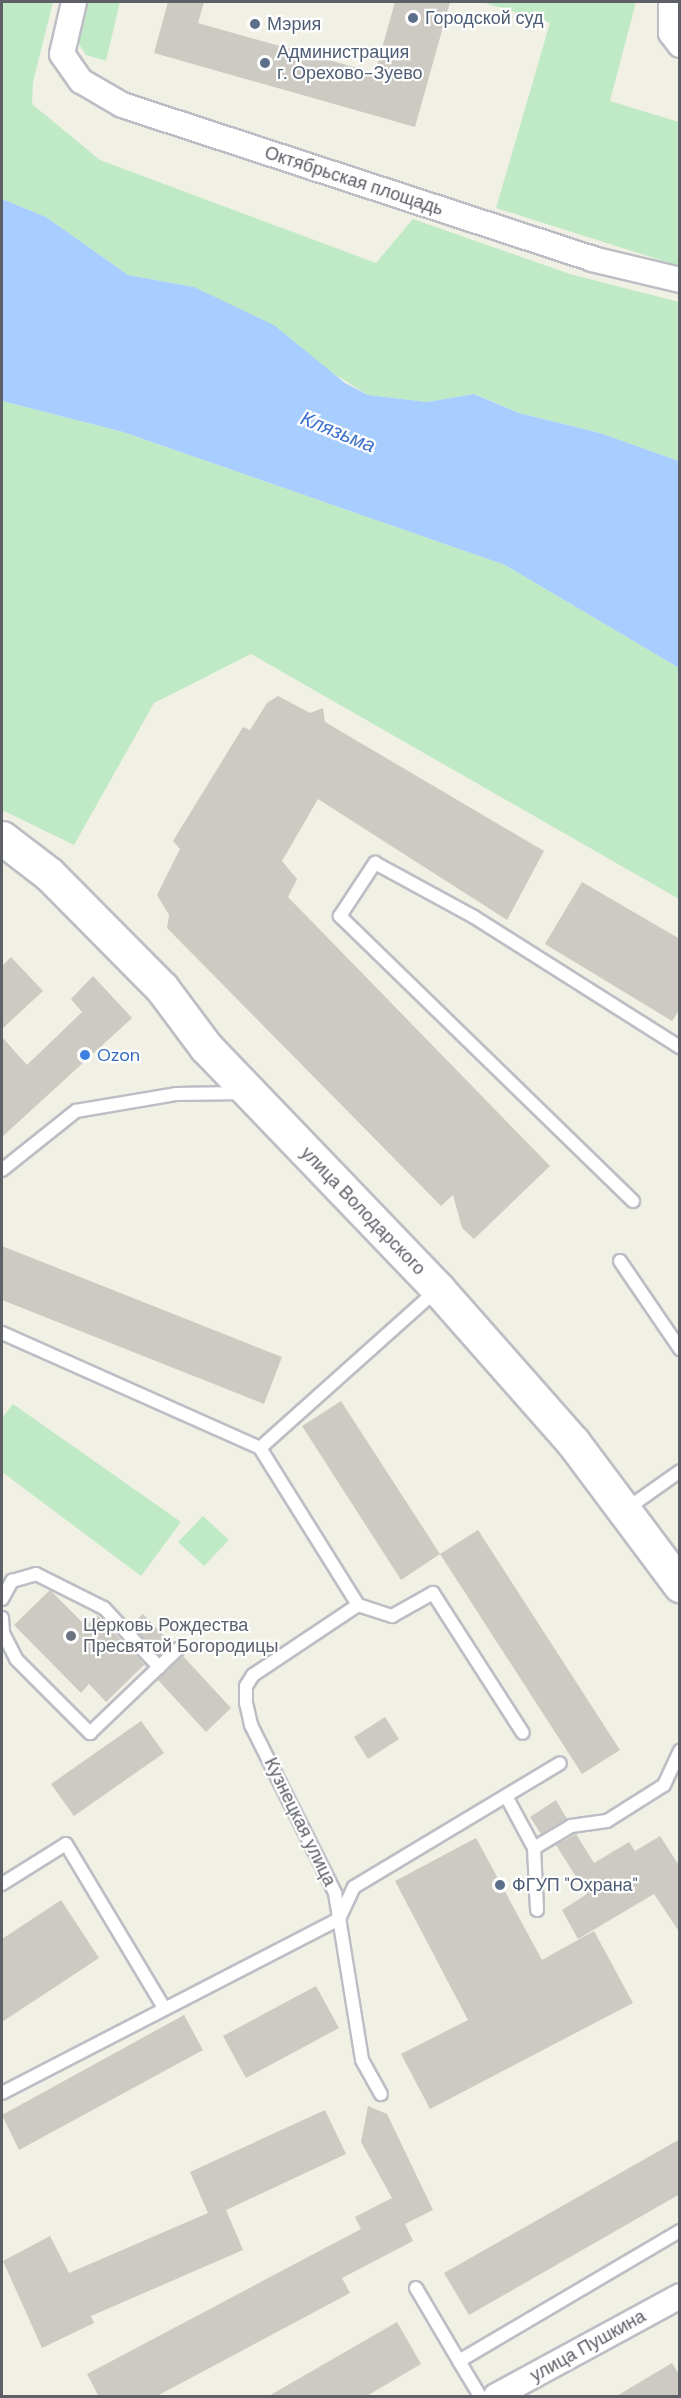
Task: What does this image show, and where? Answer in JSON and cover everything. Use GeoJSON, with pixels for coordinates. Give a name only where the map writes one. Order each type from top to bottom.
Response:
{"type":"FeatureCollection","features":[{"type":"Feature","properties":{"kind":"main road","name":"улица Володарского"},"geometry":{"type":"LineString","coordinates":[[10,849],[49,873],[162,988],[206,1047],[438,1289],[573,1442],[680,1584]]}},
{"type":"Feature","properties":{"kind":"street","name":"Октябрьская площадь"},"geometry":{"type":"LineString","coordinates":[[74,2],[62,54],[81,81],[122,105],[592,259],[680,280]]}},
{"type":"Feature","properties":{"kind":"street"},"geometry":{"type":"LineString","coordinates":[[671,2],[671,33],[680,45]]}},
{"type":"Feature","properties":{"kind":"street","name":"улица Пушкина"},"geometry":{"type":"LineString","coordinates":[[496,2397],[680,2296]]}},
{"type":"Feature","properties":{"kind":"lane"},"geometry":{"type":"LineString","coordinates":[[633,1201],[340,916],[375,863],[474,917],[680,1047]]}},
{"type":"Feature","properties":{"kind":"lane"},"geometry":{"type":"LineString","coordinates":[[2,1170],[76,1111],[176,1094],[250,1092]]}},
{"type":"Feature","properties":{"kind":"lane"},"geometry":{"type":"LineString","coordinates":[[620,1261],[680,1349]]}},
{"type":"Feature","properties":{"kind":"lane"},"geometry":{"type":"LineString","coordinates":[[260,1448],[438,1289]]}},
{"type":"Feature","properties":{"kind":"lane"},"geometry":{"type":"LineString","coordinates":[[2,1333],[260,1448],[358,1605],[392,1616],[434,1593],[524,1733]]}},
{"type":"Feature","properties":{"kind":"lane"},"geometry":{"type":"LineString","coordinates":[[624,1510],[680,1471]]}},
{"type":"Feature","properties":{"kind":"lane"},"geometry":{"type":"LineString","coordinates":[[2,1599],[12,1581],[36,1575],[105,1608],[159,1667]]}},
{"type":"Feature","properties":{"kind":"lane","name":"Кузнецкая улица"},"geometry":{"type":"LineString","coordinates":[[358,1605],[253,1675],[246,1686],[251,1725],[335,1893],[362,2060],[381,2094]]}},
{"type":"Feature","properties":{"kind":"lane"},"geometry":{"type":"LineString","coordinates":[[2,1618],[3,1633],[16,1659],[90,1733],[178,1649]]}},
{"type":"Feature","properties":{"kind":"lane"},"geometry":{"type":"LineString","coordinates":[[534,1848],[571,1826],[607,1821],[664,1785],[680,1750]]}},
{"type":"Feature","properties":{"kind":"lane"},"geometry":{"type":"LineString","coordinates":[[2,2093],[339,1919],[354,1887],[560,1763]]}},
{"type":"Feature","properties":{"kind":"lane"},"geometry":{"type":"LineString","coordinates":[[506,1796],[534,1848],[537,1910]]}},
{"type":"Feature","properties":{"kind":"lane"},"geometry":{"type":"LineString","coordinates":[[2,1884],[66,1844],[164,2008]]}},
{"type":"Feature","properties":{"kind":"lane"},"geometry":{"type":"LineString","coordinates":[[459,2361],[680,2231]]}},
{"type":"Feature","properties":{"kind":"lane"},"geometry":{"type":"LineString","coordinates":[[417,2288],[480,2397]]}},
{"type":"Feature","properties":{"kind":"green space"},"geometry":{"type":"Polygon","coordinates":[[[2,2],[53,2],[33,82],[32,104],[100,160],[376,263],[413,219],[570,274],[679,302],[679,461],[600,433],[519,413],[475,394],[427,402],[368,395],[194,287],[128,275],[46,217],[2,199],[2,2]]]}},
{"type":"Feature","properties":{"kind":"green space"},"geometry":{"type":"Polygon","coordinates":[[[85,2],[120,2],[106,61],[86,55],[77,41],[85,2]]]}},
{"type":"Feature","properties":{"kind":"green space"},"geometry":{"type":"Polygon","coordinates":[[[482,2],[636,2],[610,101],[679,122],[679,266],[496,208],[550,23],[482,2]]]}},
{"type":"Feature","properties":{"kind":"green space"},"geometry":{"type":"Polygon","coordinates":[[[2,401],[123,432],[505,565],[679,668],[679,899],[251,654],[154,703],[74,845],[2,810],[2,401]]]}},
{"type":"Feature","properties":{"kind":"green space"},"geometry":{"type":"Polygon","coordinates":[[[13,1404],[181,1522],[141,1576],[2,1472],[2,1418],[13,1404]]]}},
{"type":"Feature","properties":{"kind":"green space"},"geometry":{"type":"Polygon","coordinates":[[[203,1516],[229,1540],[204,1566],[178,1542],[203,1516]]]}},
{"type":"Feature","properties":{"kind":"water","name":"Клязьма"},"geometry":{"type":"Polygon","coordinates":[[[2,199],[46,217],[128,275],[194,287],[274,325],[345,383],[368,395],[427,402],[474,394],[519,413],[600,433],[679,461],[679,668],[505,565],[123,432],[2,401],[2,199]]]}},
{"type":"Feature","properties":{"kind":"building","name":"Администрация г. Орехово-Зуево"},"geometry":{"type":"Polygon","coordinates":[[[168,2],[204,2],[198,23],[375,73],[395,2],[450,2],[415,127],[154,53],[168,2]]]}},
{"type":"Feature","properties":{"kind":"building"},"geometry":{"type":"Polygon","coordinates":[[[278,696],[310,713],[323,708],[325,722],[544,851],[507,920],[318,799],[282,861],[297,879],[288,897],[550,1166],[474,1239],[462,1228],[453,1195],[441,1206],[167,928],[169,915],[157,895],[180,849],[173,841],[243,727],[250,730],[267,703],[278,696]]]}},
{"type":"Feature","properties":{"kind":"building"},"geometry":{"type":"Polygon","coordinates":[[[582,882],[680,939],[680,1009],[672,1021],[545,944],[582,882]]]}},
{"type":"Feature","properties":{"kind":"building"},"geometry":{"type":"Polygon","coordinates":[[[11,957],[43,991],[2,1029],[2,966],[11,957]]]}},
{"type":"Feature","properties":{"kind":"building"},"geometry":{"type":"Polygon","coordinates":[[[93,976],[132,1018],[2,1137],[2,1037],[27,1065],[82,1012],[71,999],[93,976]]]}},
{"type":"Feature","properties":{"kind":"building"},"geometry":{"type":"Polygon","coordinates":[[[2,1246],[282,1357],[264,1404],[2,1300],[2,1246]]]}},
{"type":"Feature","properties":{"kind":"building"},"geometry":{"type":"Polygon","coordinates":[[[341,1401],[440,1554],[401,1580],[302,1426],[341,1401]]]}},
{"type":"Feature","properties":{"kind":"building"},"geometry":{"type":"Polygon","coordinates":[[[478,1530],[620,1750],[582,1774],[440,1554],[478,1530]]]}},
{"type":"Feature","properties":{"kind":"building","name":"Церковь Рождества Пресвятой Богородицы"},"geometry":{"type":"Polygon","coordinates":[[[50,1590],[86,1626],[97,1615],[147,1667],[144,1665],[106,1702],[89,1684],[81,1693],[14,1625],[50,1590]]]}},
{"type":"Feature","properties":{"kind":"building"},"geometry":{"type":"Polygon","coordinates":[[[143,1614],[172,1644],[159,1655],[131,1625],[143,1614]]]}},
{"type":"Feature","properties":{"kind":"building"},"geometry":{"type":"Polygon","coordinates":[[[183,1656],[231,1708],[206,1732],[158,1680],[183,1656]]]}},
{"type":"Feature","properties":{"kind":"building"},"geometry":{"type":"Polygon","coordinates":[[[385,1717],[399,1739],[368,1759],[354,1737],[385,1717]]]}},
{"type":"Feature","properties":{"kind":"building"},"geometry":{"type":"Polygon","coordinates":[[[141,1721],[164,1753],[74,1816],[51,1784],[141,1721]]]}},
{"type":"Feature","properties":{"kind":"building"},"geometry":{"type":"Polygon","coordinates":[[[556,1800],[567,1819],[541,1834],[530,1817],[556,1800]]]}},
{"type":"Feature","properties":{"kind":"building"},"geometry":{"type":"Polygon","coordinates":[[[576,1834],[594,1863],[629,1842],[635,1851],[660,1836],[680,1867],[680,1933],[654,1894],[578,1939],[562,1910],[587,1894],[556,1845],[576,1834]]]}},
{"type":"Feature","properties":{"kind":"building"},"geometry":{"type":"Polygon","coordinates":[[[476,1838],[542,1960],[594,1931],[633,2003],[430,2109],[401,2054],[468,2020],[395,1881],[476,1838]]]}},
{"type":"Feature","properties":{"kind":"building"},"geometry":{"type":"Polygon","coordinates":[[[61,1900],[99,1958],[2,2022],[2,1939],[61,1900]]]}},
{"type":"Feature","properties":{"kind":"building"},"geometry":{"type":"Polygon","coordinates":[[[316,1986],[339,2028],[246,2078],[223,2036],[316,1986]]]}},
{"type":"Feature","properties":{"kind":"building"},"geometry":{"type":"Polygon","coordinates":[[[184,2015],[203,2050],[19,2150],[2,2115],[184,2015]]]}},
{"type":"Feature","properties":{"kind":"building"},"geometry":{"type":"Polygon","coordinates":[[[368,2106],[387,2114],[433,2210],[405,2224],[413,2241],[342,2278],[350,2293],[155,2397],[99,2397],[87,2374],[361,2229],[355,2217],[392,2198],[361,2142],[368,2106]]]}},
{"type":"Feature","properties":{"kind":"building"},"geometry":{"type":"Polygon","coordinates":[[[325,2110],[346,2154],[226,2210],[243,2250],[91,2316],[94,2323],[42,2348],[3,2261],[50,2236],[69,2273],[208,2213],[190,2172],[325,2110]]]}},
{"type":"Feature","properties":{"kind":"building"},"geometry":{"type":"Polygon","coordinates":[[[680,2139],[680,2194],[469,2315],[444,2273],[680,2139]]]}},
{"type":"Feature","properties":{"kind":"building"},"geometry":{"type":"Polygon","coordinates":[[[397,2322],[421,2364],[365,2397],[267,2397],[397,2322]]]}},
{"type":"Feature","properties":{"kind":"building"},"geometry":{"type":"Polygon","coordinates":[[[672,2363],[680,2376],[680,2397],[615,2397],[672,2363]]]}},
{"type":"Feature","properties":{"kind":"place","name":"Городской суд"},"geometry":{"type":"Point","coordinates":[413,18]}},
{"type":"Feature","properties":{"kind":"place","name":"Мэрия"},"geometry":{"type":"Point","coordinates":[255,24]}},
{"type":"Feature","properties":{"kind":"place","name":"Администрация г. Орехово-Зуево"},"geometry":{"type":"Point","coordinates":[265,63]}},
{"type":"Feature","properties":{"kind":"place","name":"Ozon"},"geometry":{"type":"Point","coordinates":[85,1055]}},
{"type":"Feature","properties":{"kind":"place","name":"Церковь Рождества Пресвятой Богородицы"},"geometry":{"type":"Point","coordinates":[71,1636]}},
{"type":"Feature","properties":{"kind":"place","name":"ФГУП \"Охрана\""},"geometry":{"type":"Point","coordinates":[500,1885]}}]}
